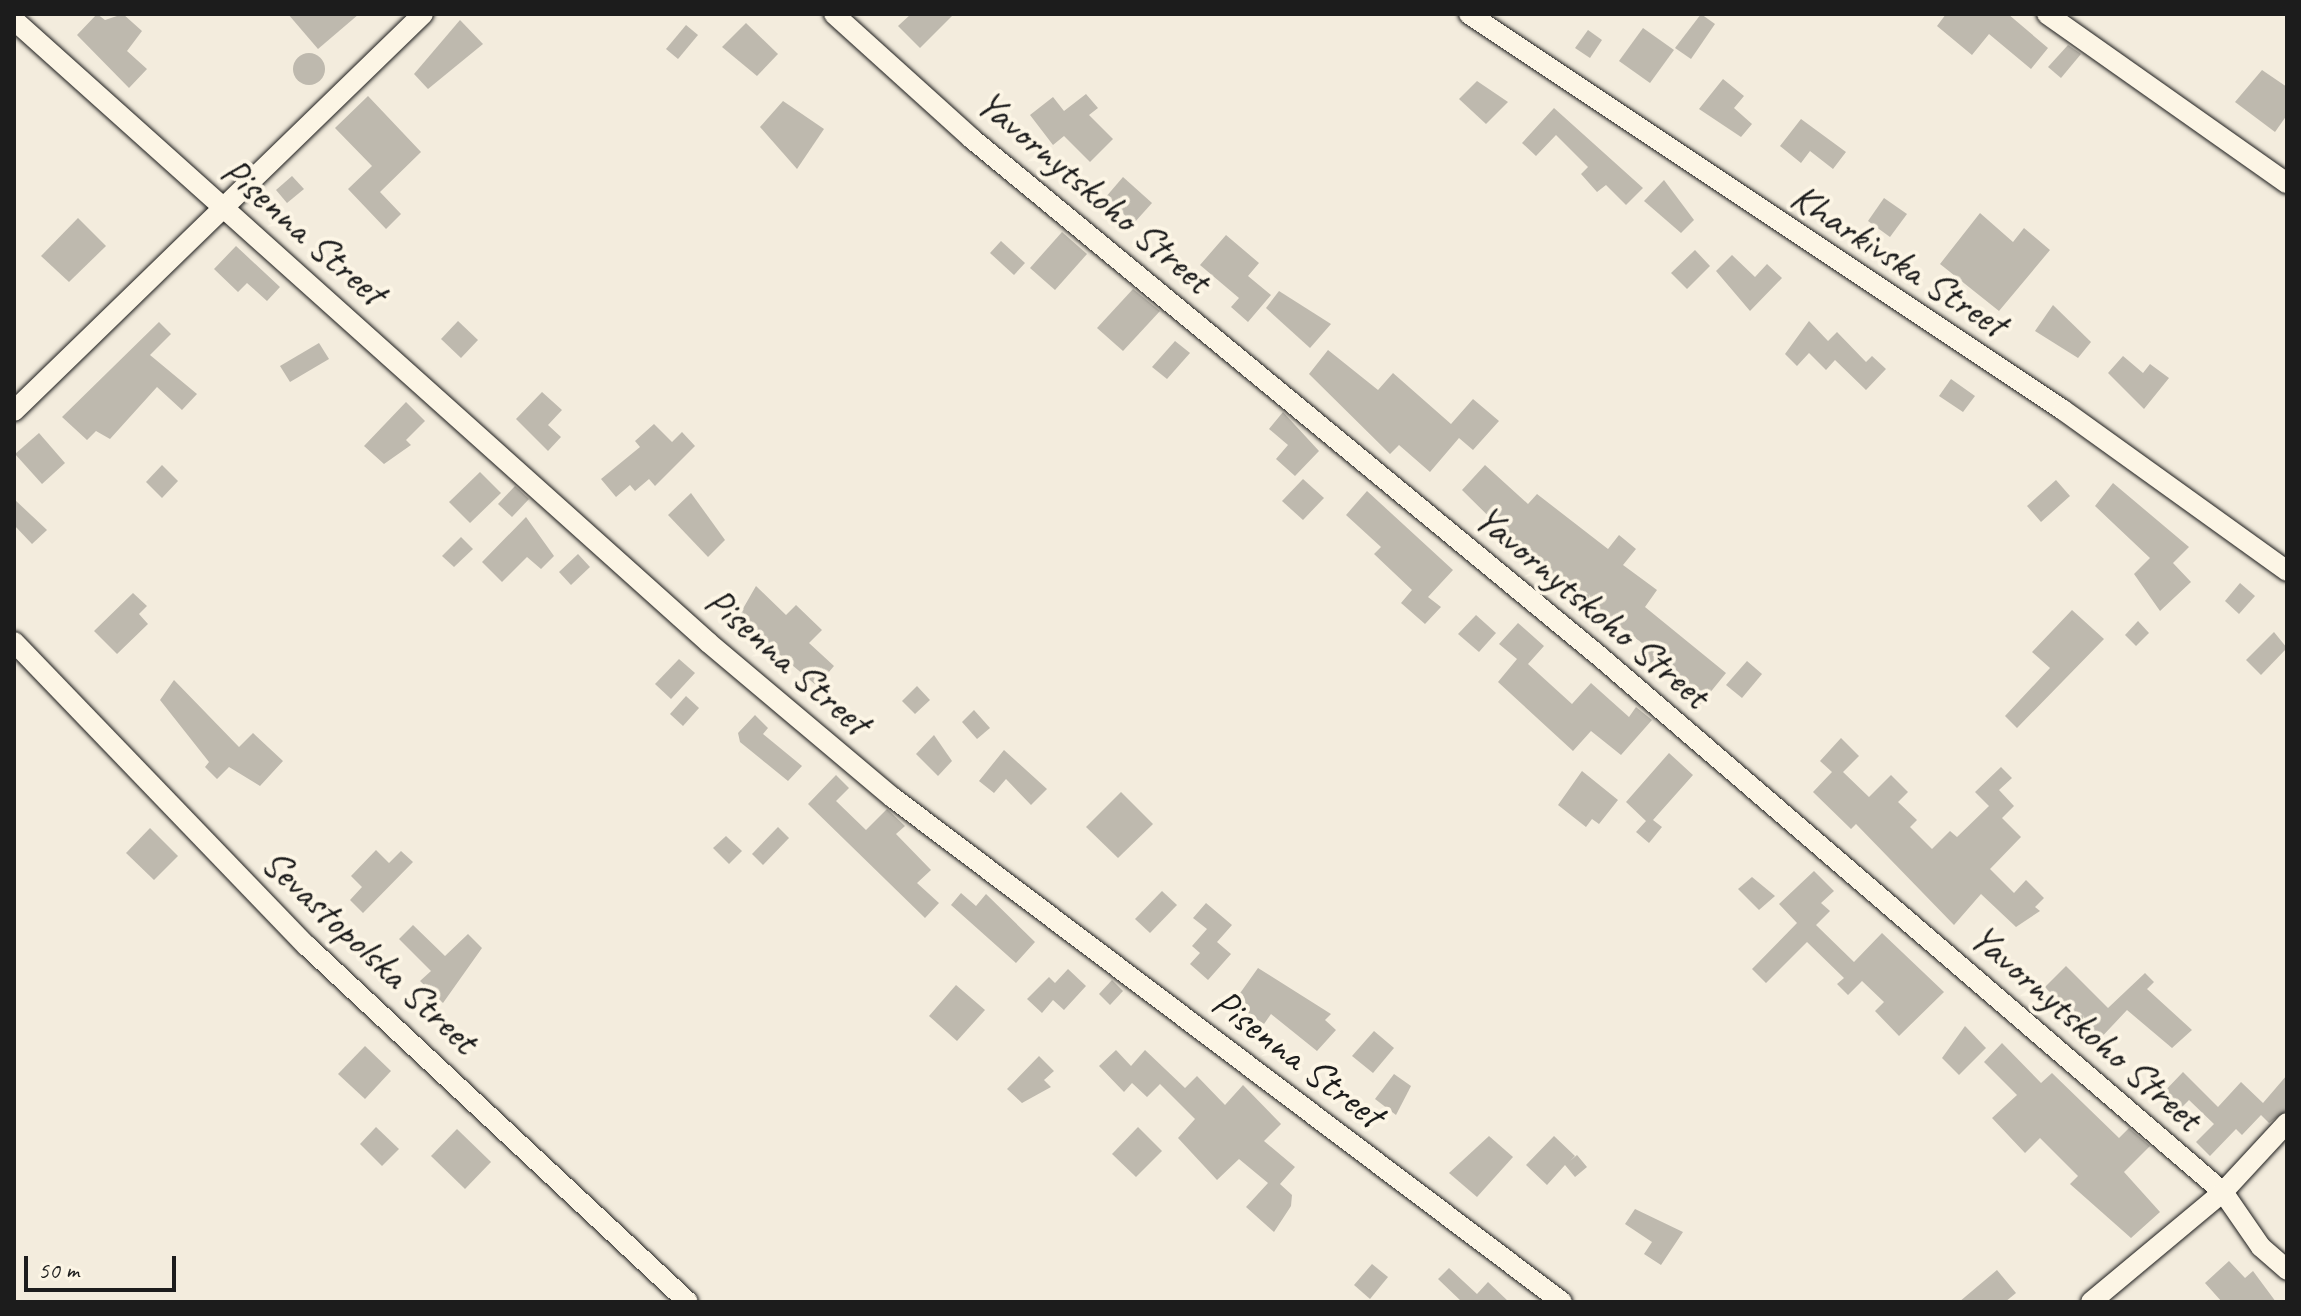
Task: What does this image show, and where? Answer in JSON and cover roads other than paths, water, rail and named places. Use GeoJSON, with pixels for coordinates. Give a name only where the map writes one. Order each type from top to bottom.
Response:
{"type":"FeatureCollection","features":[{"type":"Feature","properties":{"kind":"street"},"geometry":{"type":"LineString","coordinates":[[14,411],[219,205],[423,14]]}},
{"type":"Feature","properties":{"kind":"street","name":"Yavornytskoho Street"},"geometry":{"type":"LineString","coordinates":[[834,14],[971,138],[1598,655],[2223,1192],[2287,1270]]}},
{"type":"Feature","properties":{"kind":"street","name":"Kharkivska Street"},"geometry":{"type":"LineString","coordinates":[[1469,14],[2063,410],[2287,571]]}},
{"type":"Feature","properties":{"kind":"street"},"geometry":{"type":"LineString","coordinates":[[2047,14],[2287,183]]}},
{"type":"Feature","properties":{"kind":"street","name":"Pisenna Street"},"geometry":{"type":"LineString","coordinates":[[14,20],[219,205],[892,797],[1562,1302]]}},
{"type":"Feature","properties":{"kind":"street","name":"Sevastopolska Street"},"geometry":{"type":"LineString","coordinates":[[14,642],[307,946],[688,1302]]}},
{"type":"Feature","properties":{"kind":"street"},"geometry":{"type":"LineString","coordinates":[[2091,1302],[2223,1192],[2287,1123]]}}]}
